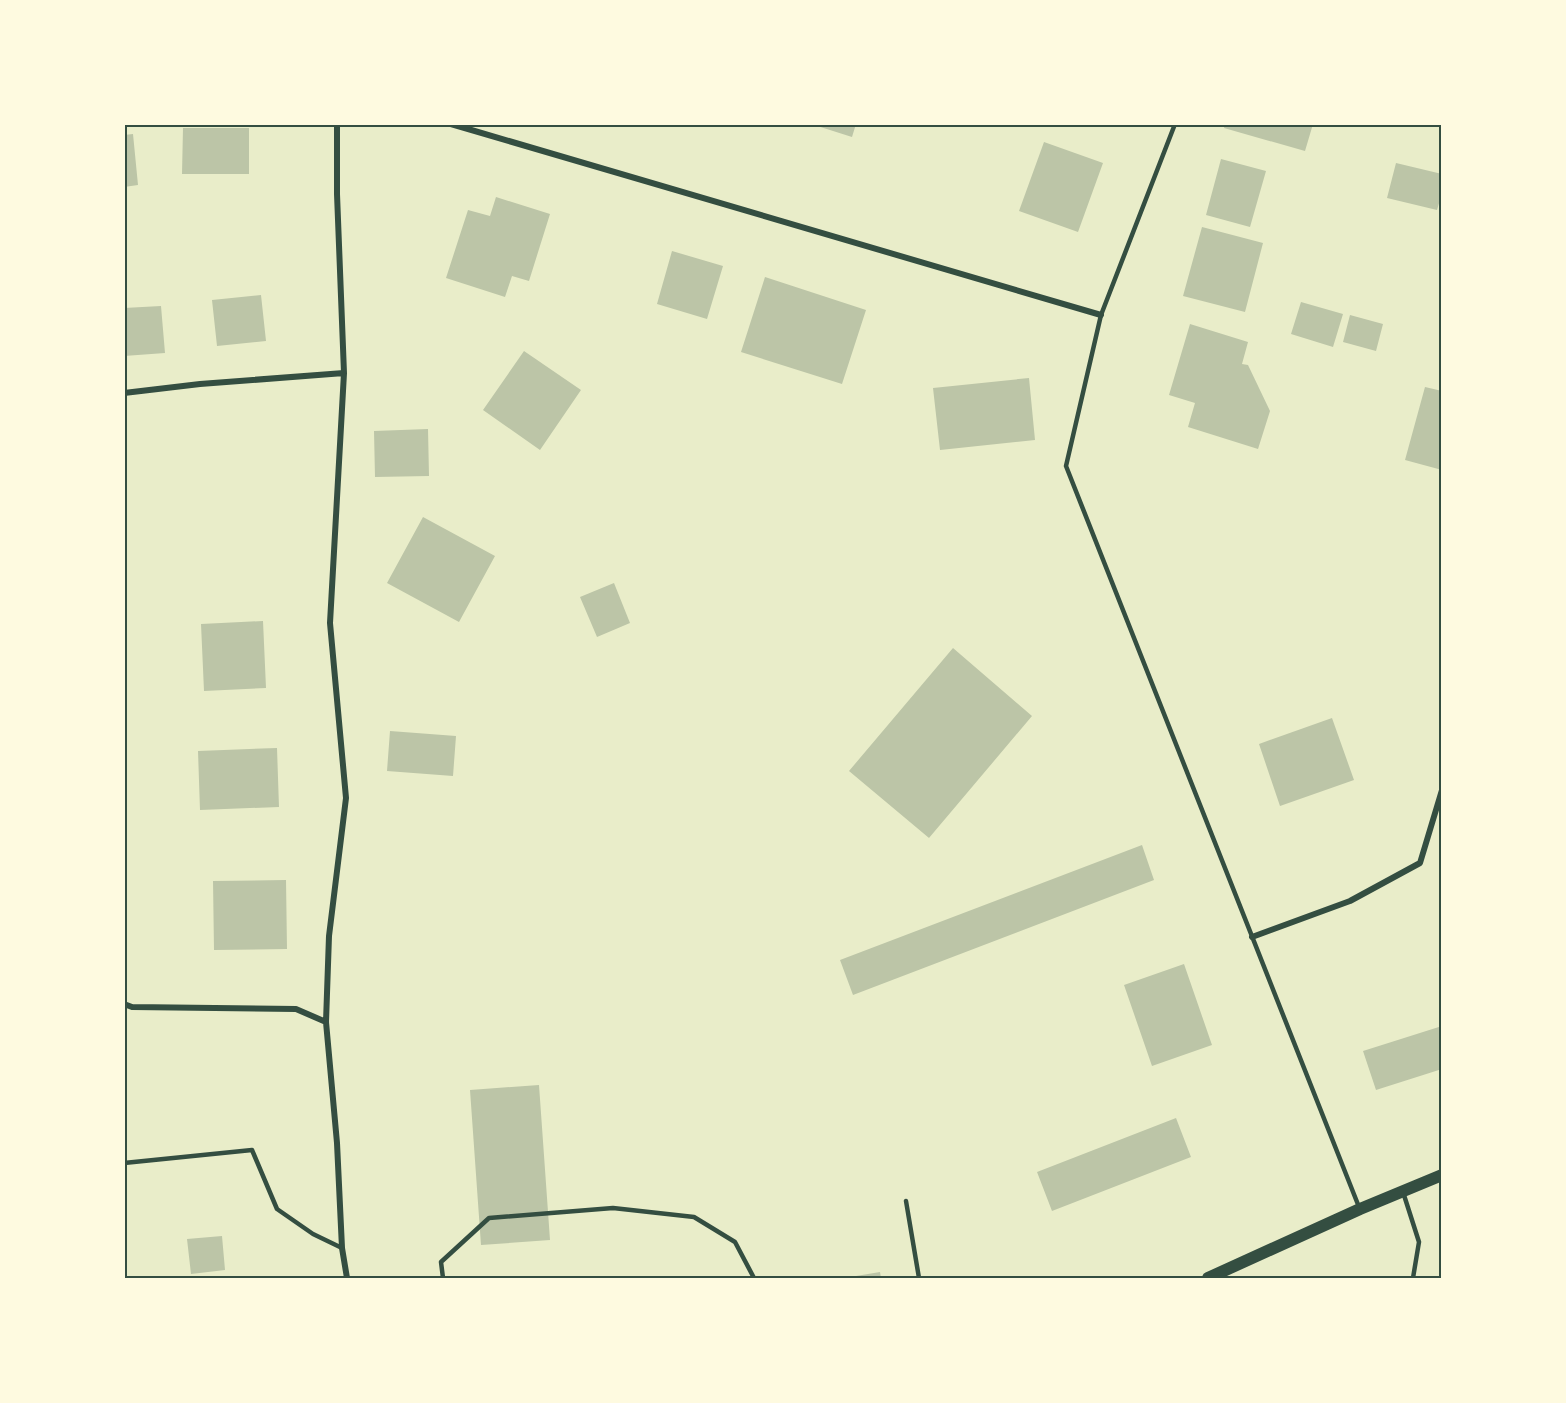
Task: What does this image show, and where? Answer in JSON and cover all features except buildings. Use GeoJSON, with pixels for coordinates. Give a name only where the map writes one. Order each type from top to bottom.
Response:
{"type":"FeatureCollection","features":[{"type":"Feature","properties":{"kind":"main road"},"geometry":{"type":"LineString","coordinates":[[1208,1278],[1360,1209],[1442,1175]]}},
{"type":"Feature","properties":{"kind":"street"},"geometry":{"type":"LineString","coordinates":[[337,124],[337,194],[344,374],[330,623],[346,798],[329,936],[326,1022],[337,1143],[342,1248],[347,1278]]}},
{"type":"Feature","properties":{"kind":"street"},"geometry":{"type":"LineString","coordinates":[[451,124],[1101,315]]}},
{"type":"Feature","properties":{"kind":"street"},"geometry":{"type":"LineString","coordinates":[[124,393],[200,384],[344,374]]}},
{"type":"Feature","properties":{"kind":"street"},"geometry":{"type":"LineString","coordinates":[[1252,937],[1350,901],[1420,863],[1442,790]]}},
{"type":"Feature","properties":{"kind":"street"},"geometry":{"type":"LineString","coordinates":[[124,1004],[132,1007],[296,1009],[326,1022]]}},
{"type":"Feature","properties":{"kind":"lane"},"geometry":{"type":"LineString","coordinates":[[1175,124],[1101,315],[1066,466],[1360,1209]]}},
{"type":"Feature","properties":{"kind":"lane"},"geometry":{"type":"LineString","coordinates":[[124,1163],[252,1150],[277,1209],[313,1234],[342,1248]]}},
{"type":"Feature","properties":{"kind":"lane"},"geometry":{"type":"LineString","coordinates":[[1403,1192],[1419,1242],[1413,1278]]}},
{"type":"Feature","properties":{"kind":"lane"},"geometry":{"type":"LineString","coordinates":[[906,1201],[920,1278]]}},
{"type":"Feature","properties":{"kind":"lane"},"geometry":{"type":"LineString","coordinates":[[443,1278],[441,1262],[489,1218],[613,1208],[694,1217],[735,1242],[754,1278]]}}]}
